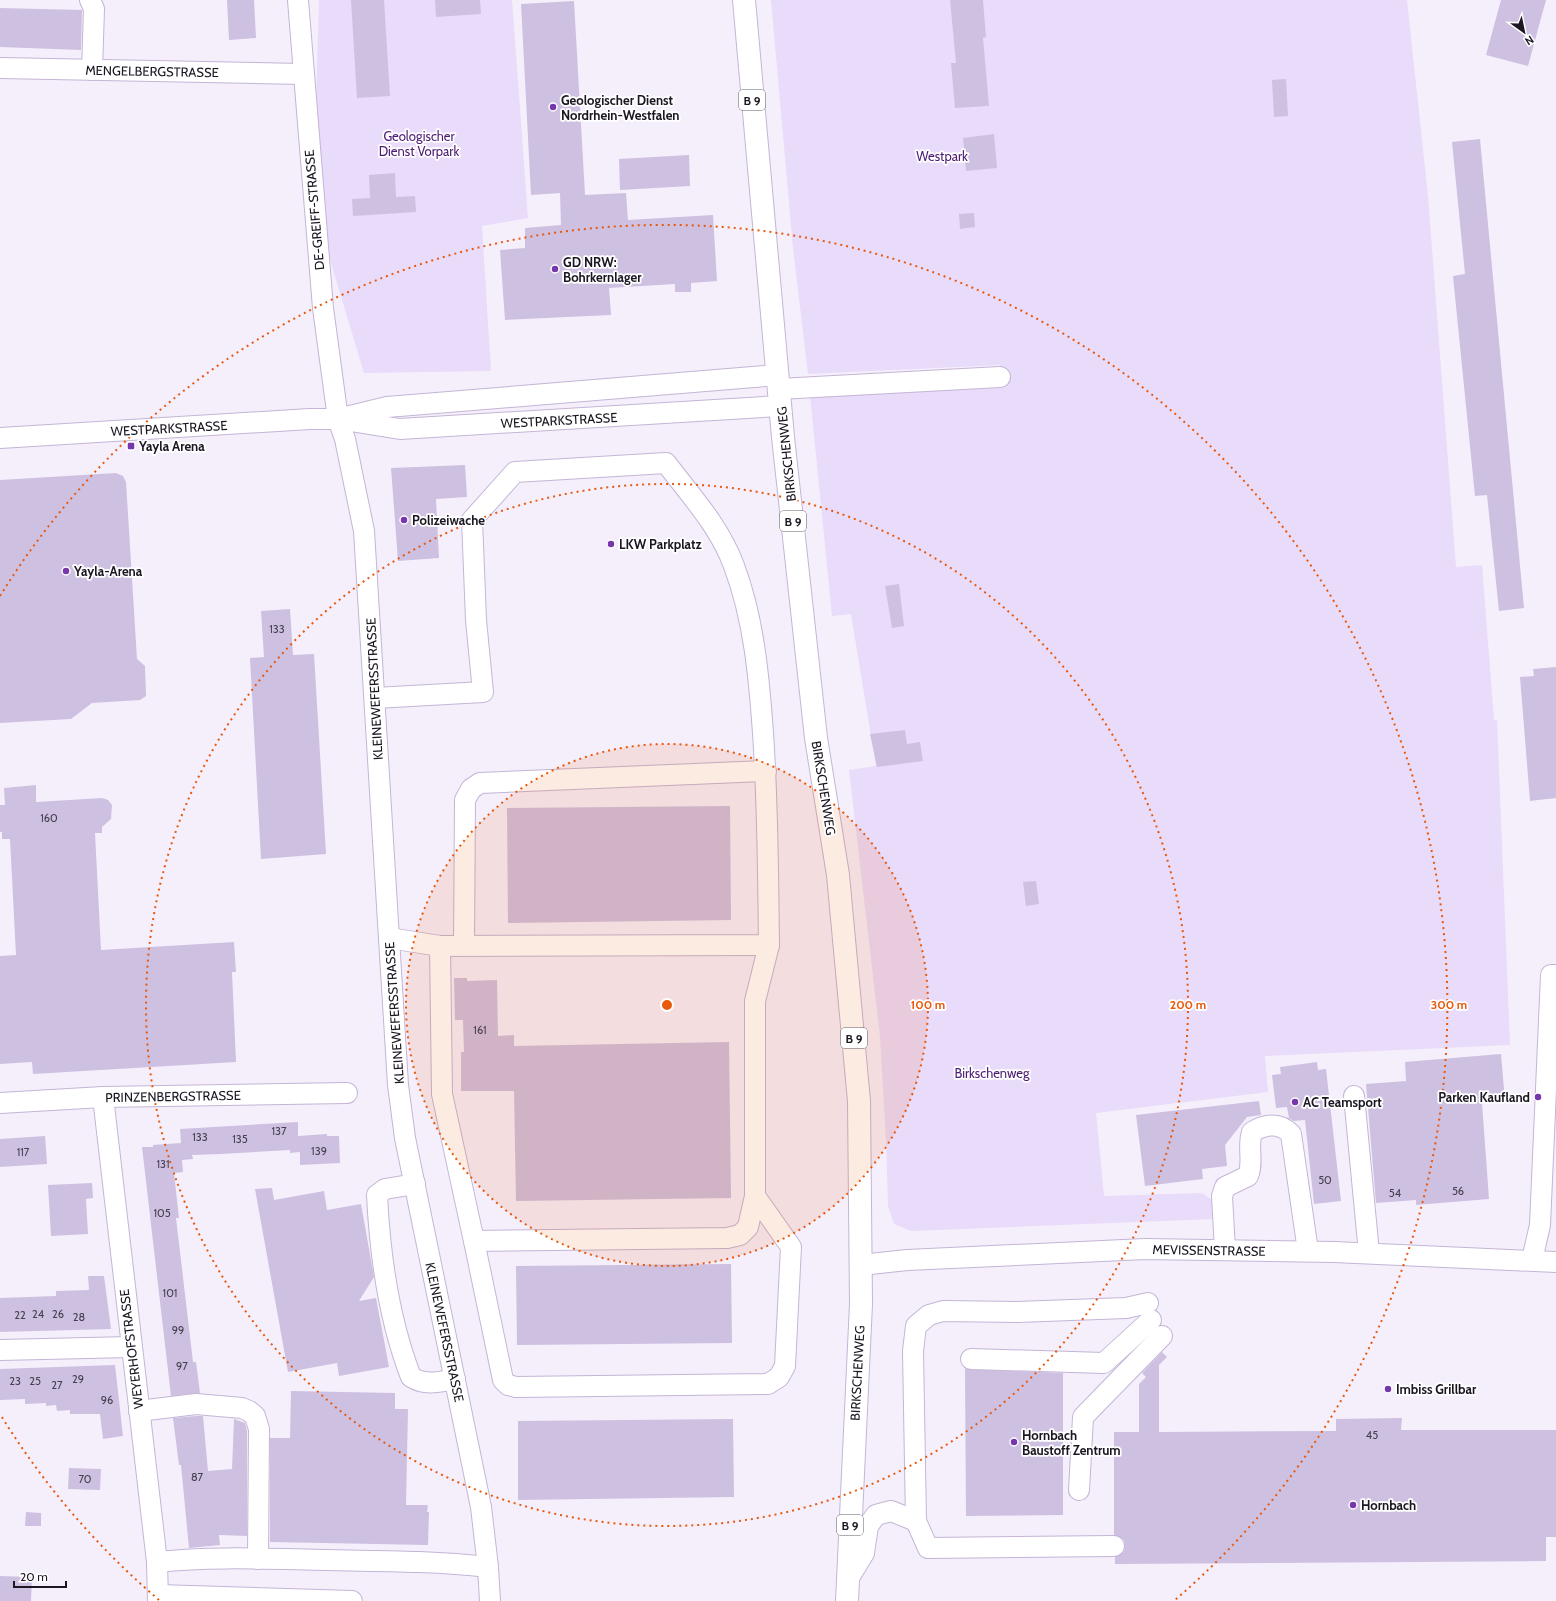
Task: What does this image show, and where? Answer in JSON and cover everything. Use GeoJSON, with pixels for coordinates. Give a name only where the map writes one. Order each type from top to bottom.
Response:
{"type":"FeatureCollection","features":[{"type":"Feature","properties":{"kind":"main road","name":"BIRKSCHENWEG"},"geometry":{"type":"LineString","coordinates":[[744,0],[779,390],[816,738],[838,875],[859,1101],[861,1265],[847,1591]]}},
{"type":"Feature","properties":{"kind":"street"},"geometry":{"type":"LineString","coordinates":[[90,0],[94,9],[92,70]]}},
{"type":"Feature","properties":{"kind":"street","name":"DE-GREIFF-STRASSE"},"geometry":{"type":"LineString","coordinates":[[298,0],[323,308],[338,419]]}},
{"type":"Feature","properties":{"kind":"street","name":"MENGELBERGSTRASSE"},"geometry":{"type":"LineString","coordinates":[[0,68],[303,74]]}},
{"type":"Feature","properties":{"kind":"street"},"geometry":{"type":"LineString","coordinates":[[779,390],[1000,377]]}},
{"type":"Feature","properties":{"kind":"street","name":"WESTPARKSTRASSE"},"geometry":{"type":"LineString","coordinates":[[338,419],[387,407],[779,390]]}},
{"type":"Feature","properties":{"kind":"street","name":"WESTPARKSTRASSE"},"geometry":{"type":"LineString","coordinates":[[0,438],[297,420],[338,419],[400,429],[779,390]]}},
{"type":"Feature","properties":{"kind":"street","name":"KLEINEWEFERSSTRASSE"},"geometry":{"type":"LineString","coordinates":[[338,419],[345,438],[364,531],[398,1085],[405,1138],[481,1507],[488,1567],[490,1601]]}},
{"type":"Feature","properties":{"kind":"street"},"geometry":{"type":"LineString","coordinates":[[375,698],[483,692],[476,620],[472,520],[515,472],[666,463],[715,527],[734,566],[745,604],[759,678],[766,771],[769,945],[756,1001],[755,1196],[748,1226],[740,1236],[727,1238],[474,1240]]}},
{"type":"Feature","properties":{"kind":"street"},"geometry":{"type":"LineString","coordinates":[[464,946],[465,800],[471,789],[480,783],[766,771]]}},
{"type":"Feature","properties":{"kind":"street"},"geometry":{"type":"LineString","coordinates":[[389,938],[440,946],[769,945]]}},
{"type":"Feature","properties":{"kind":"street"},"geometry":{"type":"LineString","coordinates":[[440,946],[442,1094],[503,1380],[508,1385],[516,1387],[768,1384],[779,1378],[786,1366],[791,1247],[755,1196]]}},
{"type":"Feature","properties":{"kind":"street"},"geometry":{"type":"LineString","coordinates":[[1532,1260],[1540,1225],[1548,1209],[1551,974],[1556,975]]}},
{"type":"Feature","properties":{"kind":"street","name":"PRINZENBERGSTRASSE"},"geometry":{"type":"LineString","coordinates":[[0,1103],[103,1097],[347,1093]]}},
{"type":"Feature","properties":{"kind":"street"},"geometry":{"type":"LineString","coordinates":[[1354,1096],[1369,1253]]}},
{"type":"Feature","properties":{"kind":"street","name":"WEYERHOFSTRASSE"},"geometry":{"type":"LineString","coordinates":[[103,1097],[157,1562],[158,1598]]}},
{"type":"Feature","properties":{"kind":"street"},"geometry":{"type":"LineString","coordinates":[[1225,1250],[1222,1196],[1225,1187],[1248,1176],[1251,1168],[1249,1140],[1252,1132],[1259,1128],[1278,1125],[1291,1134],[1308,1252]]}},
{"type":"Feature","properties":{"kind":"street"},"geometry":{"type":"LineString","coordinates":[[415,1184],[385,1189],[377,1195],[381,1244],[394,1325],[411,1377],[419,1382],[428,1383],[455,1379]]}},
{"type":"Feature","properties":{"kind":"street","name":"MEVISSENSTRASSE"},"geometry":{"type":"LineString","coordinates":[[861,1265],[907,1260],[1145,1249],[1369,1253],[1556,1262]]}},
{"type":"Feature","properties":{"kind":"street"},"geometry":{"type":"LineString","coordinates":[[1114,1546],[928,1548],[916,1521],[914,1351],[916,1326],[929,1315],[943,1311],[1017,1312],[1126,1308],[1154,1319]]}},
{"type":"Feature","properties":{"kind":"street"},"geometry":{"type":"LineString","coordinates":[[971,1359],[1104,1363],[1154,1319]]}},
{"type":"Feature","properties":{"kind":"street"},"geometry":{"type":"LineString","coordinates":[[1079,1490],[1083,1416],[1154,1319]]}},
{"type":"Feature","properties":{"kind":"street"},"geometry":{"type":"LineString","coordinates":[[0,1350],[131,1347]]}},
{"type":"Feature","properties":{"kind":"street"},"geometry":{"type":"LineString","coordinates":[[139,1411],[196,1404],[242,1408],[250,1411],[255,1416],[259,1429],[258,1559]]}},
{"type":"Feature","properties":{"kind":"street"},"geometry":{"type":"LineString","coordinates":[[847,1591],[864,1553],[868,1526],[876,1515],[891,1511],[916,1521]]}},
{"type":"Feature","properties":{"kind":"street"},"geometry":{"type":"LineString","coordinates":[[157,1562],[193,1558],[452,1563],[488,1567]]}},
{"type":"Feature","properties":{"kind":"street"},"geometry":{"type":"LineString","coordinates":[[158,1598],[352,1601]]}},
{"type":"Feature","properties":{"kind":"green space","name":"Geologischer Dienst Vorpark"},"geometry":{"type":"Polygon","coordinates":[[[319,0],[512,0],[528,218],[482,226],[491,371],[364,373],[313,203],[319,0]]]}},
{"type":"Feature","properties":{"kind":"green space"},"geometry":{"type":"Polygon","coordinates":[[[771,0],[1407,0],[1428,196],[1456,567],[1482,565],[1494,720],[1497,720],[1510,1045],[1265,1056],[1268,1092],[1096,1113],[1104,1196],[1202,1193],[1212,1200],[1215,1219],[911,1231],[894,1224],[888,1206],[880,1036],[849,770],[876,766],[851,614],[832,616],[810,395],[1002,388],[1000,365],[808,374],[793,248],[771,0]]]}},
{"type":"Feature","properties":{"kind":"building"},"geometry":{"type":"Polygon","coordinates":[[[227,0],[254,0],[256,38],[229,40],[227,0]]]}},
{"type":"Feature","properties":{"kind":"building"},"geometry":{"type":"Polygon","coordinates":[[[351,0],[384,0],[390,96],[357,98],[351,0]]]}},
{"type":"Feature","properties":{"kind":"building"},"geometry":{"type":"Polygon","coordinates":[[[435,0],[480,0],[481,14],[436,17],[435,0]]]}},
{"type":"Feature","properties":{"kind":"building"},"geometry":{"type":"Polygon","coordinates":[[[950,0],[983,0],[986,37],[983,38],[989,106],[955,108],[951,63],[956,63],[950,0]]]}},
{"type":"Feature","properties":{"kind":"building"},"geometry":{"type":"Polygon","coordinates":[[[1501,0],[1546,0],[1528,66],[1486,55],[1501,0]]]}},
{"type":"Feature","properties":{"kind":"building"},"geometry":{"type":"Polygon","coordinates":[[[574,1],[585,195],[626,193],[628,220],[713,215],[717,281],[691,283],[691,292],[675,292],[675,284],[609,288],[611,315],[505,320],[500,250],[525,248],[525,228],[561,225],[560,193],[531,195],[521,4],[574,1]]]}},
{"type":"Feature","properties":{"kind":"building"},"geometry":{"type":"Polygon","coordinates":[[[0,8],[82,10],[81,50],[0,47],[0,8]]]}},
{"type":"Feature","properties":{"kind":"building"},"geometry":{"type":"Polygon","coordinates":[[[1286,79],[1288,116],[1274,117],[1272,80],[1286,79]]]}},
{"type":"Feature","properties":{"kind":"building"},"geometry":{"type":"Polygon","coordinates":[[[994,134],[997,168],[966,171],[963,138],[994,134]]]}},
{"type":"Feature","properties":{"kind":"building"},"geometry":{"type":"Polygon","coordinates":[[[1480,139],[1524,608],[1499,611],[1487,495],[1475,496],[1453,276],[1465,274],[1452,142],[1480,139]]]}},
{"type":"Feature","properties":{"kind":"building"},"geometry":{"type":"Polygon","coordinates":[[[689,155],[690,186],[620,190],[619,159],[689,155]]]}},
{"type":"Feature","properties":{"kind":"building"},"geometry":{"type":"Polygon","coordinates":[[[395,173],[396,197],[415,196],[416,212],[353,216],[352,199],[370,198],[369,175],[395,173]]]}},
{"type":"Feature","properties":{"kind":"building"},"geometry":{"type":"Polygon","coordinates":[[[974,213],[975,227],[960,229],[959,214],[974,213]]]}},
{"type":"Feature","properties":{"kind":"building"},"geometry":{"type":"Polygon","coordinates":[[[465,465],[467,497],[436,499],[439,558],[398,561],[391,468],[465,465]]]}},
{"type":"Feature","properties":{"kind":"building","name":"Yayla-Arena"},"geometry":{"type":"Polygon","coordinates":[[[116,473],[123,476],[126,482],[137,659],[145,666],[146,696],[140,700],[92,703],[71,719],[0,723],[0,480],[116,473]]]}},
{"type":"Feature","properties":{"kind":"building"},"geometry":{"type":"Polygon","coordinates":[[[899,584],[904,626],[892,628],[885,586],[899,584]]]}},
{"type":"Feature","properties":{"kind":"building"},"geometry":{"type":"Polygon","coordinates":[[[290,609],[293,655],[314,654],[326,854],[261,859],[250,658],[264,657],[261,611],[290,609]]]}},
{"type":"Feature","properties":{"kind":"building"},"geometry":{"type":"Polygon","coordinates":[[[1556,667],[1556,798],[1530,801],[1520,677],[1534,676],[1533,669],[1556,667]]]}},
{"type":"Feature","properties":{"kind":"building"},"geometry":{"type":"Polygon","coordinates":[[[905,730],[907,744],[920,742],[923,761],[877,767],[870,734],[905,730]]]}},
{"type":"Feature","properties":{"kind":"building"},"geometry":{"type":"Polygon","coordinates":[[[36,785],[36,802],[102,798],[108,800],[112,805],[111,819],[102,827],[102,833],[95,833],[101,950],[234,942],[236,972],[232,972],[236,1062],[33,1074],[32,1062],[0,1064],[0,956],[16,955],[10,839],[2,839],[2,832],[0,832],[0,805],[5,805],[4,788],[36,785]]]}},
{"type":"Feature","properties":{"kind":"building"},"geometry":{"type":"Polygon","coordinates":[[[730,806],[731,920],[508,923],[507,808],[730,806]]]}},
{"type":"Feature","properties":{"kind":"building"},"geometry":{"type":"Polygon","coordinates":[[[1036,881],[1039,904],[1026,906],[1023,882],[1036,881]]]}},
{"type":"Feature","properties":{"kind":"building"},"geometry":{"type":"Polygon","coordinates":[[[454,978],[467,978],[467,981],[497,980],[498,1036],[514,1035],[514,1046],[729,1042],[731,1198],[516,1201],[514,1091],[461,1091],[461,1052],[464,1052],[463,1020],[455,1020],[454,978]]]}},
{"type":"Feature","properties":{"kind":"building"},"geometry":{"type":"Polygon","coordinates":[[[1501,1054],[1505,1101],[1482,1103],[1489,1199],[1416,1205],[1416,1200],[1376,1203],[1366,1084],[1406,1081],[1405,1062],[1501,1054]]]}},
{"type":"Feature","properties":{"kind":"building"},"geometry":{"type":"Polygon","coordinates":[[[1317,1062],[1318,1070],[1326,1069],[1341,1201],[1314,1204],[1305,1120],[1294,1121],[1289,1118],[1287,1107],[1276,1108],[1272,1075],[1281,1074],[1280,1067],[1317,1062]]]}},
{"type":"Feature","properties":{"kind":"building"},"geometry":{"type":"Polygon","coordinates":[[[1259,1101],[1261,1115],[1247,1117],[1225,1145],[1227,1166],[1202,1169],[1203,1179],[1145,1186],[1136,1115],[1259,1101]]]}},
{"type":"Feature","properties":{"kind":"building"},"geometry":{"type":"Polygon","coordinates":[[[298,1122],[298,1136],[327,1134],[327,1136],[339,1136],[340,1163],[300,1165],[300,1152],[290,1153],[290,1150],[192,1155],[193,1159],[182,1160],[183,1172],[174,1173],[179,1218],[176,1218],[193,1362],[196,1362],[200,1393],[171,1396],[142,1147],[181,1143],[180,1129],[298,1122]]]}},
{"type":"Feature","properties":{"kind":"building"},"geometry":{"type":"Polygon","coordinates":[[[45,1136],[47,1164],[0,1167],[0,1139],[45,1136]]]}},
{"type":"Feature","properties":{"kind":"building"},"geometry":{"type":"Polygon","coordinates":[[[92,1183],[93,1198],[86,1199],[88,1234],[51,1236],[48,1185],[92,1183]]]}},
{"type":"Feature","properties":{"kind":"building"},"geometry":{"type":"Polygon","coordinates":[[[272,1188],[274,1200],[324,1191],[327,1210],[361,1204],[374,1277],[359,1301],[376,1298],[389,1367],[339,1376],[337,1363],[288,1372],[255,1189],[272,1188]]]}},
{"type":"Feature","properties":{"kind":"building"},"geometry":{"type":"Polygon","coordinates":[[[731,1264],[732,1343],[517,1345],[516,1266],[731,1264]]]}},
{"type":"Feature","properties":{"kind":"building"},"geometry":{"type":"Polygon","coordinates":[[[88,1276],[104,1276],[111,1329],[0,1332],[0,1298],[56,1296],[56,1291],[89,1290],[88,1276]]]}},
{"type":"Feature","properties":{"kind":"building"},"geometry":{"type":"Polygon","coordinates":[[[1162,1352],[1167,1357],[1159,1365],[1159,1432],[1336,1431],[1336,1419],[1402,1418],[1401,1430],[1556,1430],[1556,1537],[1546,1537],[1546,1561],[1115,1564],[1115,1557],[1124,1552],[1125,1546],[1124,1540],[1114,1535],[1114,1432],[1139,1432],[1139,1384],[1146,1377],[1142,1373],[1162,1352]]]}},
{"type":"Feature","properties":{"kind":"building"},"geometry":{"type":"Polygon","coordinates":[[[115,1365],[123,1436],[103,1439],[100,1414],[70,1414],[70,1410],[57,1411],[56,1405],[46,1406],[46,1403],[25,1404],[25,1399],[0,1400],[0,1369],[115,1365]]]}},
{"type":"Feature","properties":{"kind":"building","name":"Hornbach Baustoff Zentrum"},"geometry":{"type":"Polygon","coordinates":[[[965,1369],[1063,1373],[1063,1515],[966,1516],[965,1369]]]}},
{"type":"Feature","properties":{"kind":"building"},"geometry":{"type":"Polygon","coordinates":[[[291,1391],[395,1393],[395,1409],[408,1409],[406,1505],[428,1505],[428,1545],[270,1542],[270,1438],[290,1438],[291,1391]]]}},
{"type":"Feature","properties":{"kind":"building"},"geometry":{"type":"Polygon","coordinates":[[[203,1416],[208,1471],[232,1469],[234,1419],[245,1423],[247,1431],[247,1536],[219,1535],[220,1545],[189,1548],[181,1465],[179,1465],[173,1418],[203,1416]]]}},
{"type":"Feature","properties":{"kind":"building"},"geometry":{"type":"Polygon","coordinates":[[[733,1419],[734,1497],[518,1500],[518,1421],[733,1419]]]}},
{"type":"Feature","properties":{"kind":"building"},"geometry":{"type":"Polygon","coordinates":[[[69,1468],[101,1469],[100,1490],[68,1489],[69,1468]]]}},
{"type":"Feature","properties":{"kind":"building"},"geometry":{"type":"Polygon","coordinates":[[[26,1512],[41,1513],[41,1526],[25,1526],[26,1512]]]}},
{"type":"Feature","properties":{"kind":"building"},"geometry":{"type":"Polygon","coordinates":[[[0,1576],[32,1577],[31,1601],[0,1601],[0,1576]]]}},
{"type":"Feature","properties":{"kind":"place","name":"Geologischer Dienst Nordrhein-Westfalen"},"geometry":{"type":"Point","coordinates":[553,107]}},
{"type":"Feature","properties":{"kind":"place","name":"GD NRW: Bohrkernlager"},"geometry":{"type":"Point","coordinates":[555,269]}},
{"type":"Feature","properties":{"kind":"place","name":"Yayla Arena"},"geometry":{"type":"Point","coordinates":[131,446]}},
{"type":"Feature","properties":{"kind":"place","name":"Polizeiwache"},"geometry":{"type":"Point","coordinates":[404,520]}},
{"type":"Feature","properties":{"kind":"place","name":"LKW Parkplatz"},"geometry":{"type":"Point","coordinates":[611,544]}},
{"type":"Feature","properties":{"kind":"place","name":"Yayla-Arena"},"geometry":{"type":"Point","coordinates":[66,571]}},
{"type":"Feature","properties":{"kind":"place","name":"Parken Kaufland"},"geometry":{"type":"Point","coordinates":[1538,1097]}},
{"type":"Feature","properties":{"kind":"place","name":"AC Teamsport"},"geometry":{"type":"Point","coordinates":[1295,1102]}},
{"type":"Feature","properties":{"kind":"place","name":"Imbiss Grillbar"},"geometry":{"type":"Point","coordinates":[1388,1389]}},
{"type":"Feature","properties":{"kind":"place","name":"Hornbach Baustoff Zentrum"},"geometry":{"type":"Point","coordinates":[1014,1442]}},
{"type":"Feature","properties":{"kind":"place","name":"Hornbach"},"geometry":{"type":"Point","coordinates":[1353,1505]}},
{"type":"Feature","properties":{"kind":"park label","name":"Westpark"},"geometry":{"type":"Point","coordinates":[942,156]}},
{"type":"Feature","properties":{"kind":"park label","name":"Birkschenweg"},"geometry":{"type":"Point","coordinates":[992,1073]}}]}
